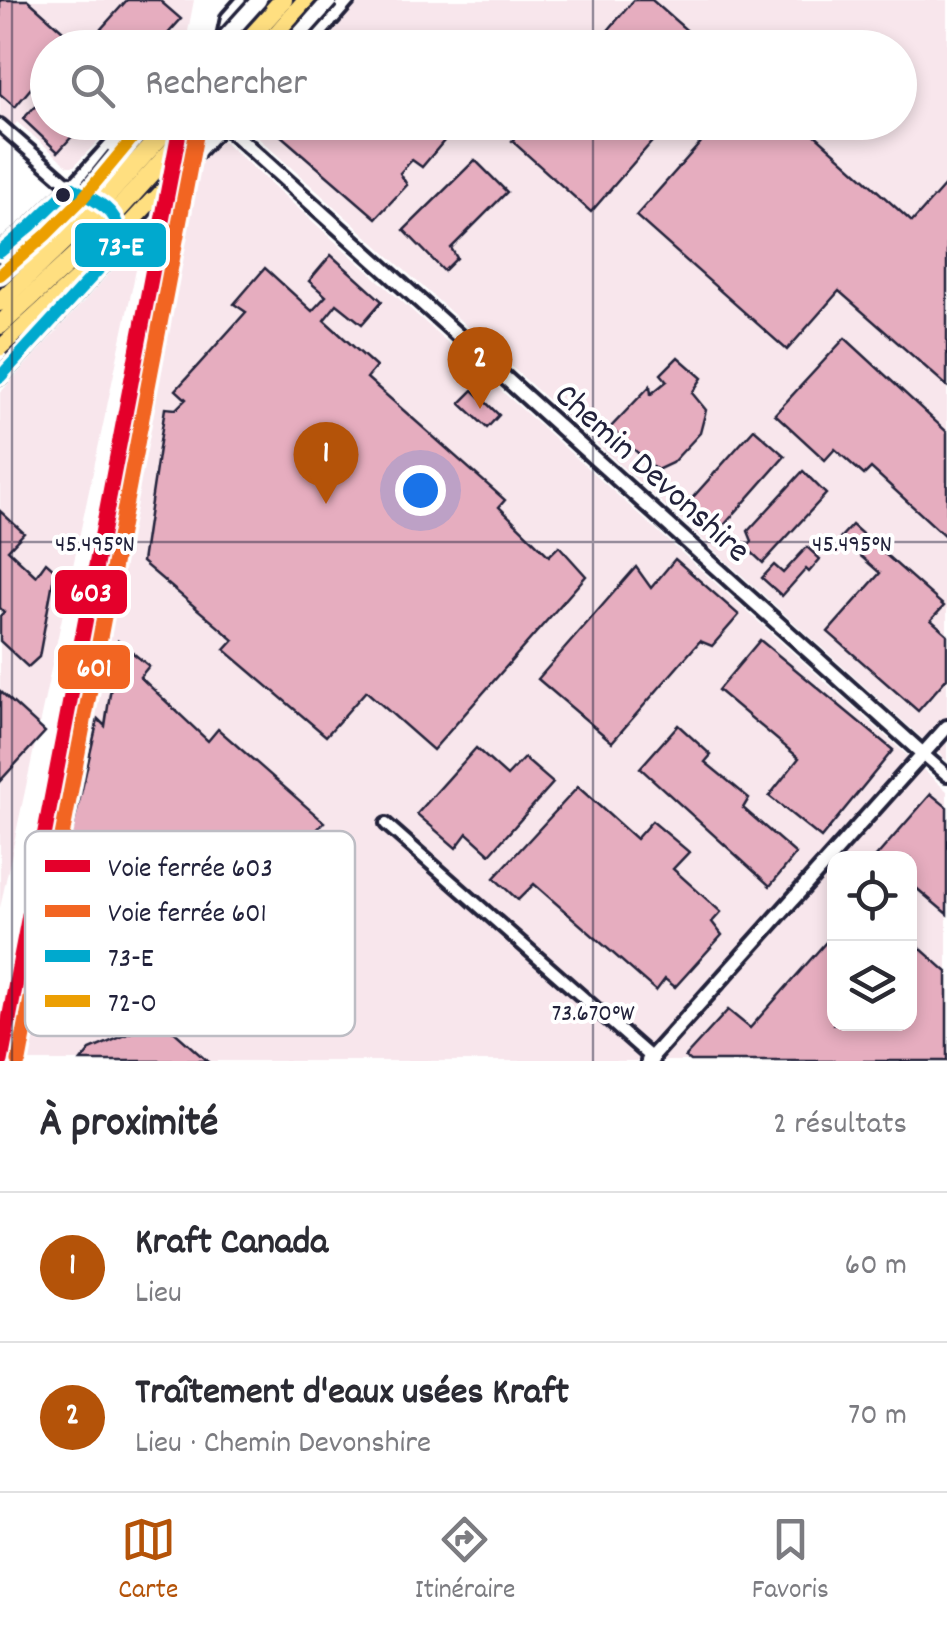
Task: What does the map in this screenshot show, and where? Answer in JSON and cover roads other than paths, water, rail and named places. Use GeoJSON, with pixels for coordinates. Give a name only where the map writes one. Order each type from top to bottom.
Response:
{"type":"FeatureCollection","features":[{"type":"Feature","properties":{"kind":"highway"},"geometry":{"type":"LineString","coordinates":[[256,30],[283,0]]}},
{"type":"Feature","properties":{"kind":"highway"},"geometry":{"type":"LineString","coordinates":[[281,30],[307,0]]}},
{"type":"Feature","properties":{"kind":"highway"},"geometry":{"type":"LineString","coordinates":[[0,302],[82,225],[158,140]]}},
{"type":"Feature","properties":{"kind":"highway"},"geometry":{"type":"LineString","coordinates":[[0,325],[80,252],[182,140]]}},
{"type":"Feature","properties":{"kind":"highway"},"geometry":{"type":"LineString","coordinates":[[152,200],[176,146]]}},
{"type":"Feature","properties":{"kind":"highway"},"geometry":{"type":"LineString","coordinates":[[76,193],[131,170]]}},
{"type":"Feature","properties":{"kind":"main road"},"geometry":{"type":"LineString","coordinates":[[234,30],[259,0]]}},
{"type":"Feature","properties":{"kind":"main road"},"geometry":{"type":"LineString","coordinates":[[307,30],[337,2]]}},
{"type":"Feature","properties":{"kind":"main road"},"geometry":{"type":"LineString","coordinates":[[0,275],[46,235],[76,193],[128,140]]}},
{"type":"Feature","properties":{"kind":"main road"},"geometry":{"type":"LineString","coordinates":[[0,348],[92,264],[213,140]]}},
{"type":"Feature","properties":{"kind":"street"},"geometry":{"type":"LineString","coordinates":[[224,30],[228,18],[244,0]]}},
{"type":"Feature","properties":{"kind":"street"},"geometry":{"type":"LineString","coordinates":[[318,30],[337,2]]}},
{"type":"Feature","properties":{"kind":"street"},"geometry":{"type":"LineString","coordinates":[[0,125],[76,193],[99,201],[110,210],[122,229],[121,245]]}},
{"type":"Feature","properties":{"kind":"street"},"geometry":{"type":"LineString","coordinates":[[0,252],[76,193],[116,140]]}},
{"type":"Feature","properties":{"kind":"street"},"geometry":{"type":"LineString","coordinates":[[0,377],[121,245],[131,229],[150,140]]}},
{"type":"Feature","properties":{"kind":"street","name":"Chemin Devonshire"},"geometry":{"type":"LineString","coordinates":[[245,140],[947,775]]}},
{"type":"Feature","properties":{"kind":"street"},"geometry":{"type":"LineString","coordinates":[[386,824],[651,1060],[947,727]]}},
{"type":"Feature","properties":{"kind":"rail line","name":"603"},"geometry":{"type":"LineString","coordinates":[[45,831],[178,140]]}},
{"type":"Feature","properties":{"kind":"rail line","name":"601"},"geometry":{"type":"LineString","coordinates":[[63,831],[195,140]]}},
{"type":"Feature","properties":{"kind":"rail line","name":"603"},"geometry":{"type":"LineString","coordinates":[[1,1061],[25,936]]}},
{"type":"Feature","properties":{"kind":"rail line","name":"601"},"geometry":{"type":"LineString","coordinates":[[19,1061],[25,1030]]}},
{"type":"Feature","properties":{"kind":"place","name":"Traîtement d'eaux usées Kraft"},"geometry":{"type":"Point","coordinates":[480,409]}},
{"type":"Feature","properties":{"kind":"place","name":"Kraft Canada"},"geometry":{"type":"Point","coordinates":[326,504]}}]}
